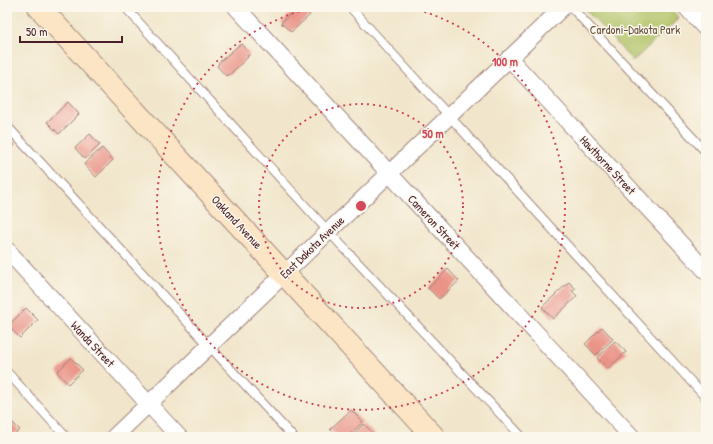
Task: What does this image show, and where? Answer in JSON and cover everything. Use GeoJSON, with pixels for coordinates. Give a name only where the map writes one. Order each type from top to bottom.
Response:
{"type":"FeatureCollection","features":[{"type":"Feature","properties":{"kind":"street","name":"Oakland Avenue"},"geometry":{"type":"LineString","coordinates":[[39,7],[434,437]]}},
{"type":"Feature","properties":{"kind":"street","name":"Cameron Street"},"geometry":{"type":"LineString","coordinates":[[236,7],[632,437]]}},
{"type":"Feature","properties":{"kind":"street","name":"East Dakota Avenue"},"geometry":{"type":"LineString","coordinates":[[114,437],[563,7]]}},
{"type":"Feature","properties":{"kind":"street"},"geometry":{"type":"LineString","coordinates":[[686,7],[706,29]]}},
{"type":"Feature","properties":{"kind":"street","name":"Hawthorne Street"},"geometry":{"type":"LineString","coordinates":[[509,58],[706,271]]}},
{"type":"Feature","properties":{"kind":"street","name":"Wanda Street"},"geometry":{"type":"LineString","coordinates":[[7,250],[179,437]]}},
{"type":"Feature","properties":{"kind":"lane"},"geometry":{"type":"LineString","coordinates":[[124,7],[328,231],[522,437]]}},
{"type":"Feature","properties":{"kind":"lane"},"geometry":{"type":"LineString","coordinates":[[350,7],[706,398]]}},
{"type":"Feature","properties":{"kind":"lane"},"geometry":{"type":"LineString","coordinates":[[571,7],[706,152]]}},
{"type":"Feature","properties":{"kind":"lane"},"geometry":{"type":"LineString","coordinates":[[7,126],[293,437]]}},
{"type":"Feature","properties":{"kind":"lane"},"geometry":{"type":"LineString","coordinates":[[7,372],[66,437]]}},
{"type":"Feature","properties":{"kind":"green space","name":"Cardoni-Dakota Park"},"geometry":{"type":"Polygon","coordinates":[[[583,7],[669,7],[679,18],[633,61],[583,7]]]}},
{"type":"Feature","properties":{"kind":"building"},"geometry":{"type":"Polygon","coordinates":[[[297,7],[302,7],[310,15],[291,32],[281,23],[297,7]]]}},
{"type":"Feature","properties":{"kind":"building"},"geometry":{"type":"Polygon","coordinates":[[[241,44],[250,54],[229,75],[228,74],[226,76],[217,66],[219,64],[218,63],[241,44]]]}},
{"type":"Feature","properties":{"kind":"building"},"geometry":{"type":"Polygon","coordinates":[[[68,102],[79,114],[59,134],[47,122],[68,102]]]}},
{"type":"Feature","properties":{"kind":"building"},"geometry":{"type":"Polygon","coordinates":[[[90,134],[100,145],[85,159],[75,148],[90,134]]]}},
{"type":"Feature","properties":{"kind":"building"},"geometry":{"type":"Polygon","coordinates":[[[7,136],[15,145],[7,152],[7,136]]]}},
{"type":"Feature","properties":{"kind":"building"},"geometry":{"type":"Polygon","coordinates":[[[102,148],[113,160],[96,177],[84,164],[102,148]]]}},
{"type":"Feature","properties":{"kind":"building"},"geometry":{"type":"Polygon","coordinates":[[[448,269],[459,281],[439,299],[428,288],[448,269]]]}},
{"type":"Feature","properties":{"kind":"building"},"geometry":{"type":"Polygon","coordinates":[[[569,282],[576,289],[572,291],[577,296],[553,319],[542,307],[569,282]]]}},
{"type":"Feature","properties":{"kind":"building"},"geometry":{"type":"Polygon","coordinates":[[[26,308],[38,320],[20,338],[8,326],[26,308]]]}},
{"type":"Feature","properties":{"kind":"building"},"geometry":{"type":"Polygon","coordinates":[[[602,327],[613,339],[596,355],[585,344],[602,327]]]}},
{"type":"Feature","properties":{"kind":"building"},"geometry":{"type":"Polygon","coordinates":[[[615,341],[626,352],[608,369],[597,358],[615,341]]]}},
{"type":"Feature","properties":{"kind":"building"},"geometry":{"type":"Polygon","coordinates":[[[71,358],[83,370],[68,384],[57,372],[71,358]]]}},
{"type":"Feature","properties":{"kind":"building"},"geometry":{"type":"Polygon","coordinates":[[[351,410],[363,422],[347,437],[338,437],[330,429],[351,410]]]}},
{"type":"Feature","properties":{"kind":"building"},"geometry":{"type":"Polygon","coordinates":[[[9,419],[20,430],[12,437],[7,437],[7,421],[9,419]]]}},
{"type":"Feature","properties":{"kind":"building"},"geometry":{"type":"Polygon","coordinates":[[[364,424],[376,436],[375,437],[350,437],[364,424]]]}}]}
